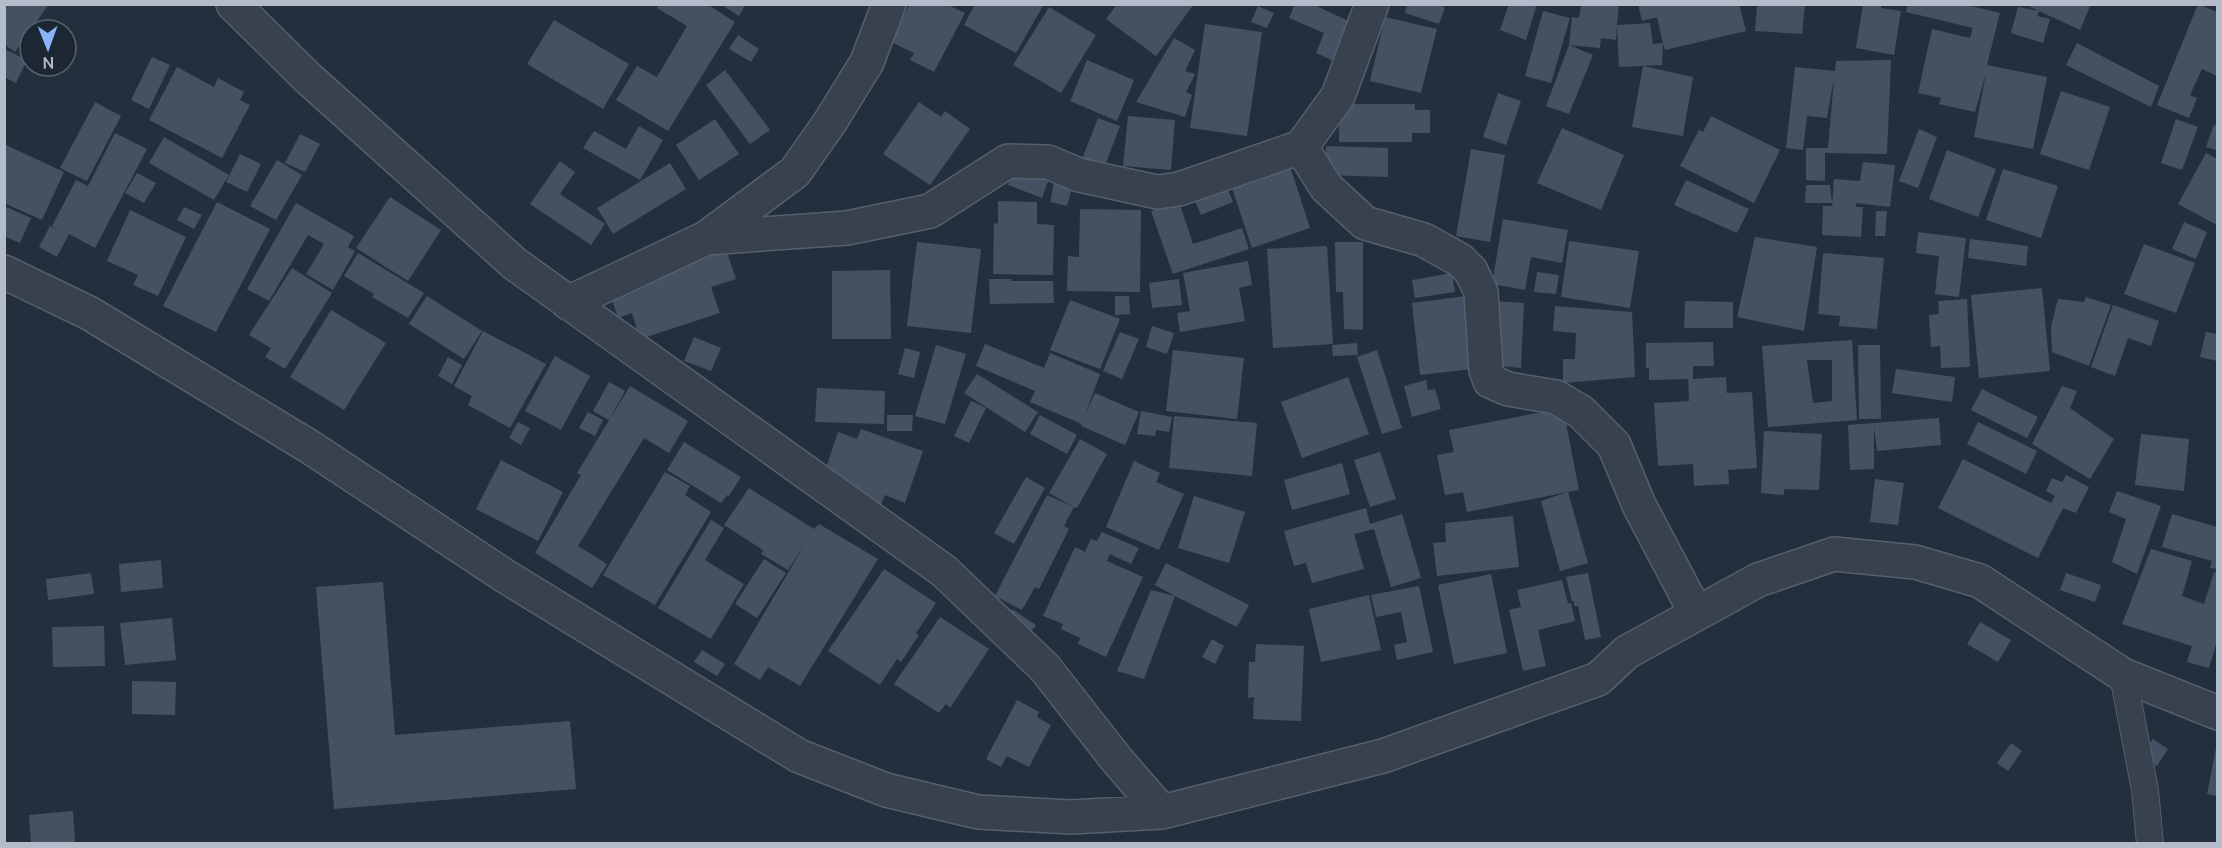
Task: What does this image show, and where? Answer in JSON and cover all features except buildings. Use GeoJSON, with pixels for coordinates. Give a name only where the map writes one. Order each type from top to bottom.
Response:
{"type":"FeatureCollection","features":[{"type":"Feature","properties":{"kind":"street"},"geometry":{"type":"LineString","coordinates":[[233,4],[308,78],[515,264],[944,571],[1045,668],[1117,760],[1162,812]]}},
{"type":"Feature","properties":{"kind":"street"},"geometry":{"type":"LineString","coordinates":[[568,303],[706,238],[795,172],[830,122],[867,62],[889,4]]}},
{"type":"Feature","properties":{"kind":"street"},"geometry":{"type":"LineString","coordinates":[[706,238],[847,228],[930,211],[1008,161],[1048,162],[1079,174],[1157,192],[1179,189],[1301,147],[1338,96],[1372,4]]}},
{"type":"Feature","properties":{"kind":"street"},"geometry":{"type":"LineString","coordinates":[[1301,147],[1326,188],[1365,223],[1424,240],[1460,260],[1471,271],[1480,292],[1486,370],[1490,381],[1508,389],[1556,398],[1581,412],[1614,446],[1640,505],[1696,613]]}},
{"type":"Feature","properties":{"kind":"street"},"geometry":{"type":"LineString","coordinates":[[4,272],[90,313],[260,416],[505,576],[799,756],[886,790],[978,812],[1071,817],[1162,812],[1383,756],[1598,679],[1627,652],[1758,580],[1834,554],[1915,562],[1980,581],[2123,675],[2217,713]]}},
{"type":"Feature","properties":{"kind":"lane"},"geometry":{"type":"LineString","coordinates":[[2123,675],[2139,756],[2150,843]]}}]}
